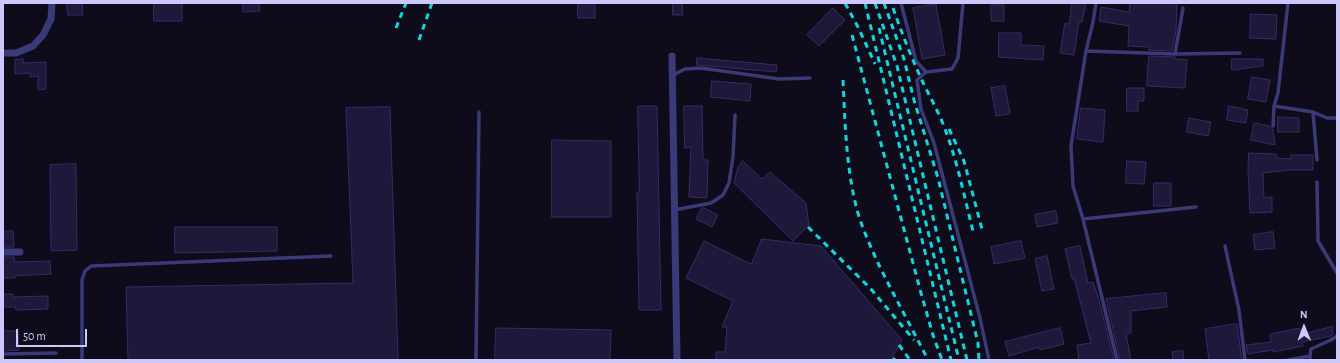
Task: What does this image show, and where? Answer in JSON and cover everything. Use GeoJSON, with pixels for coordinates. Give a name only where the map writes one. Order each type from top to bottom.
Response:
{"type":"FeatureCollection","features":[{"type":"Feature","properties":{"kind":"street"},"geometry":{"type":"LineString","coordinates":[[3,53],[16,53],[33,46],[43,36],[51,18],[52,3]]}},
{"type":"Feature","properties":{"kind":"street"},"geometry":{"type":"LineString","coordinates":[[672,56],[677,360]]}},
{"type":"Feature","properties":{"kind":"street"},"geometry":{"type":"LineString","coordinates":[[3,252],[20,252]]}},
{"type":"Feature","properties":{"kind":"lane"},"geometry":{"type":"LineString","coordinates":[[901,3],[916,62],[926,72]]}},
{"type":"Feature","properties":{"kind":"lane"},"geometry":{"type":"LineString","coordinates":[[962,3],[958,58],[952,68],[926,72],[917,80],[921,109],[934,143],[980,318],[989,360]]}},
{"type":"Feature","properties":{"kind":"lane"},"geometry":{"type":"LineString","coordinates":[[1096,3],[1094,22],[1086,51],[1071,146],[1073,186],[1083,220],[1117,360]]}},
{"type":"Feature","properties":{"kind":"lane"},"geometry":{"type":"LineString","coordinates":[[1273,126],[1274,106],[1278,93],[1288,3]]}},
{"type":"Feature","properties":{"kind":"lane"},"geometry":{"type":"LineString","coordinates":[[1175,54],[1183,8]]}},
{"type":"Feature","properties":{"kind":"lane"},"geometry":{"type":"LineString","coordinates":[[1086,51],[1175,54],[1240,53]]}},
{"type":"Feature","properties":{"kind":"lane"},"geometry":{"type":"LineString","coordinates":[[672,76],[685,69],[702,68],[779,79],[810,78]]}},
{"type":"Feature","properties":{"kind":"lane"},"geometry":{"type":"LineString","coordinates":[[1274,106],[1313,112],[1327,118],[1337,118]]}},
{"type":"Feature","properties":{"kind":"lane"},"geometry":{"type":"LineString","coordinates":[[476,360],[479,112]]}},
{"type":"Feature","properties":{"kind":"lane"},"geometry":{"type":"LineString","coordinates":[[1313,112],[1317,160]]}},
{"type":"Feature","properties":{"kind":"lane"},"geometry":{"type":"LineString","coordinates":[[674,210],[711,203],[723,195],[728,184],[733,157],[735,115]]}},
{"type":"Feature","properties":{"kind":"lane"},"geometry":{"type":"LineString","coordinates":[[1317,182],[1318,242],[1337,273]]}},
{"type":"Feature","properties":{"kind":"lane"},"geometry":{"type":"LineString","coordinates":[[1083,220],[1196,207]]}},
{"type":"Feature","properties":{"kind":"lane"},"geometry":{"type":"LineString","coordinates":[[1225,246],[1239,310],[1245,360]]}},
{"type":"Feature","properties":{"kind":"lane"},"geometry":{"type":"LineString","coordinates":[[82,360],[82,280],[85,271],[91,266],[331,256]]}},
{"type":"Feature","properties":{"kind":"lane"},"geometry":{"type":"LineString","coordinates":[[1288,360],[1310,358],[1311,349],[1337,336]]}},
{"type":"Feature","properties":{"kind":"lane"},"geometry":{"type":"LineString","coordinates":[[3,354],[56,353]]}},
{"type":"Feature","properties":{"kind":"building"},"geometry":{"type":"Polygon","coordinates":[[[67,3],[82,3],[83,15],[68,15],[67,3]]]}},
{"type":"Feature","properties":{"kind":"building"},"geometry":{"type":"Polygon","coordinates":[[[154,3],[182,3],[182,21],[154,21],[154,3]]]}},
{"type":"Feature","properties":{"kind":"building"},"geometry":{"type":"Polygon","coordinates":[[[243,3],[259,3],[260,11],[243,12],[243,3]]]}},
{"type":"Feature","properties":{"kind":"building"},"geometry":{"type":"Polygon","coordinates":[[[578,3],[595,3],[595,18],[578,18],[578,3]]]}},
{"type":"Feature","properties":{"kind":"building"},"geometry":{"type":"Polygon","coordinates":[[[673,3],[682,3],[683,15],[673,15],[673,3]]]}},
{"type":"Feature","properties":{"kind":"building"},"geometry":{"type":"Polygon","coordinates":[[[1072,3],[1086,3],[1082,22],[1079,22],[1074,55],[1060,53],[1065,23],[1069,24],[1072,3]]]}},
{"type":"Feature","properties":{"kind":"building"},"geometry":{"type":"Polygon","coordinates":[[[1130,3],[1177,3],[1176,31],[1172,51],[1149,50],[1149,47],[1128,46],[1129,26],[1099,21],[1101,7],[1129,12],[1130,3]]]}},
{"type":"Feature","properties":{"kind":"building"},"geometry":{"type":"Polygon","coordinates":[[[936,4],[945,55],[922,59],[913,8],[936,4]]]}},
{"type":"Feature","properties":{"kind":"building"},"geometry":{"type":"Polygon","coordinates":[[[991,5],[1004,5],[1004,21],[992,21],[991,5]]]}},
{"type":"Feature","properties":{"kind":"building"},"geometry":{"type":"Polygon","coordinates":[[[833,8],[845,20],[819,46],[807,35],[833,8]]]}},
{"type":"Feature","properties":{"kind":"building"},"geometry":{"type":"Polygon","coordinates":[[[1251,14],[1277,15],[1276,39],[1250,38],[1251,14]]]}},
{"type":"Feature","properties":{"kind":"building"},"geometry":{"type":"Polygon","coordinates":[[[999,33],[1021,33],[1021,45],[1044,46],[1043,60],[999,57],[999,33]]]}},
{"type":"Feature","properties":{"kind":"building"},"geometry":{"type":"Polygon","coordinates":[[[1149,56],[1175,57],[1175,59],[1187,60],[1185,88],[1147,86],[1149,56]]]}},
{"type":"Feature","properties":{"kind":"building"},"geometry":{"type":"Polygon","coordinates":[[[697,58],[777,65],[776,72],[697,65],[697,58]]]}},
{"type":"Feature","properties":{"kind":"building"},"geometry":{"type":"Polygon","coordinates":[[[23,59],[23,63],[46,62],[46,89],[38,90],[38,76],[30,77],[30,73],[15,74],[15,60],[23,59]]]}},
{"type":"Feature","properties":{"kind":"building"},"geometry":{"type":"Polygon","coordinates":[[[1232,59],[1263,59],[1263,66],[1232,70],[1232,59]]]}},
{"type":"Feature","properties":{"kind":"building"},"geometry":{"type":"Polygon","coordinates":[[[1252,77],[1270,80],[1266,102],[1248,99],[1252,77]]]}},
{"type":"Feature","properties":{"kind":"building"},"geometry":{"type":"Polygon","coordinates":[[[712,81],[751,84],[750,101],[711,97],[712,81]]]}},
{"type":"Feature","properties":{"kind":"building"},"geometry":{"type":"Polygon","coordinates":[[[1005,86],[1010,114],[996,116],[991,88],[1005,86]]]}},
{"type":"Feature","properties":{"kind":"building"},"geometry":{"type":"Polygon","coordinates":[[[1127,88],[1144,88],[1144,101],[1138,101],[1138,111],[1127,111],[1127,88]]]}},
{"type":"Feature","properties":{"kind":"building"},"geometry":{"type":"Polygon","coordinates":[[[638,106],[657,106],[661,310],[639,310],[637,192],[639,192],[638,106]]]}},
{"type":"Feature","properties":{"kind":"building"},"geometry":{"type":"Polygon","coordinates":[[[684,106],[702,106],[703,160],[708,160],[707,198],[689,197],[691,147],[685,148],[684,106]]]}},
{"type":"Feature","properties":{"kind":"building"},"geometry":{"type":"Polygon","coordinates":[[[1229,106],[1248,110],[1246,123],[1227,120],[1229,106]]]}},
{"type":"Feature","properties":{"kind":"building"},"geometry":{"type":"Polygon","coordinates":[[[390,107],[398,360],[128,360],[126,287],[353,283],[346,108],[390,107]]]}},
{"type":"Feature","properties":{"kind":"building"},"geometry":{"type":"Polygon","coordinates":[[[1081,108],[1105,110],[1103,142],[1077,139],[1081,108]]]}},
{"type":"Feature","properties":{"kind":"building"},"geometry":{"type":"Polygon","coordinates":[[[1278,117],[1299,118],[1299,132],[1278,132],[1278,117]]]}},
{"type":"Feature","properties":{"kind":"building"},"geometry":{"type":"Polygon","coordinates":[[[1189,118],[1211,122],[1208,136],[1187,132],[1189,118]]]}},
{"type":"Feature","properties":{"kind":"building"},"geometry":{"type":"Polygon","coordinates":[[[1254,123],[1270,126],[1273,129],[1275,145],[1251,140],[1254,123]]]}},
{"type":"Feature","properties":{"kind":"building"},"geometry":{"type":"Polygon","coordinates":[[[552,140],[611,141],[611,217],[552,217],[552,140]]]}},
{"type":"Feature","properties":{"kind":"building"},"geometry":{"type":"Polygon","coordinates":[[[1249,153],[1276,154],[1277,158],[1291,159],[1291,155],[1313,155],[1313,170],[1289,170],[1263,173],[1264,198],[1272,197],[1272,212],[1250,213],[1248,169],[1249,153]]]}},
{"type":"Feature","properties":{"kind":"building"},"geometry":{"type":"Polygon","coordinates":[[[743,161],[762,179],[770,172],[806,203],[809,225],[793,241],[734,183],[738,167],[743,161]]]}},
{"type":"Feature","properties":{"kind":"building"},"geometry":{"type":"Polygon","coordinates":[[[1127,161],[1146,162],[1144,184],[1126,183],[1127,161]]]}},
{"type":"Feature","properties":{"kind":"building"},"geometry":{"type":"Polygon","coordinates":[[[76,164],[77,250],[51,251],[50,165],[76,164]]]}},
{"type":"Feature","properties":{"kind":"building"},"geometry":{"type":"Polygon","coordinates":[[[1154,183],[1171,183],[1171,206],[1154,206],[1154,183]]]}},
{"type":"Feature","properties":{"kind":"building"},"geometry":{"type":"Polygon","coordinates":[[[702,208],[718,215],[712,227],[696,219],[702,208]]]}},
{"type":"Feature","properties":{"kind":"building"},"geometry":{"type":"Polygon","coordinates":[[[1056,211],[1058,223],[1037,227],[1035,215],[1056,211]]]}},
{"type":"Feature","properties":{"kind":"building"},"geometry":{"type":"Polygon","coordinates":[[[175,227],[277,227],[277,251],[175,253],[175,227]]]}},
{"type":"Feature","properties":{"kind":"building"},"geometry":{"type":"Polygon","coordinates":[[[3,231],[13,231],[14,247],[3,247],[3,231]]]}},
{"type":"Feature","properties":{"kind":"building"},"geometry":{"type":"Polygon","coordinates":[[[1273,232],[1275,248],[1255,250],[1253,235],[1273,232]]]}},
{"type":"Feature","properties":{"kind":"building"},"geometry":{"type":"Polygon","coordinates":[[[762,239],[821,246],[902,340],[891,360],[716,360],[716,352],[725,352],[727,327],[722,327],[733,301],[686,278],[704,241],[751,264],[762,239]]]}},
{"type":"Feature","properties":{"kind":"building"},"geometry":{"type":"Polygon","coordinates":[[[1021,241],[1025,258],[994,264],[991,247],[1021,241]]]}},
{"type":"Feature","properties":{"kind":"building"},"geometry":{"type":"Polygon","coordinates":[[[1080,246],[1088,283],[1093,282],[1114,360],[1079,360],[1077,345],[1091,343],[1074,278],[1072,279],[1065,249],[1080,246]]]}},
{"type":"Feature","properties":{"kind":"building"},"geometry":{"type":"Polygon","coordinates":[[[1047,256],[1054,289],[1042,291],[1035,259],[1047,256]]]}},
{"type":"Feature","properties":{"kind":"building"},"geometry":{"type":"Polygon","coordinates":[[[3,257],[14,257],[15,262],[50,261],[51,274],[3,278],[3,257]]]}},
{"type":"Feature","properties":{"kind":"building"},"geometry":{"type":"Polygon","coordinates":[[[1166,293],[1167,307],[1131,311],[1131,333],[1126,333],[1131,360],[1120,360],[1106,299],[1166,293]]]}},
{"type":"Feature","properties":{"kind":"building"},"geometry":{"type":"Polygon","coordinates":[[[3,294],[13,294],[13,297],[48,296],[48,309],[16,310],[15,307],[3,307],[3,294]]]}},
{"type":"Feature","properties":{"kind":"building"},"geometry":{"type":"Polygon","coordinates":[[[1237,324],[1242,360],[1209,360],[1205,329],[1237,324]]]}},
{"type":"Feature","properties":{"kind":"building"},"geometry":{"type":"Polygon","coordinates":[[[1332,327],[1333,334],[1331,336],[1302,342],[1303,346],[1273,352],[1273,350],[1248,354],[1246,345],[1271,342],[1270,334],[1300,328],[1301,334],[1332,327]]]}},
{"type":"Feature","properties":{"kind":"building"},"geometry":{"type":"Polygon","coordinates":[[[496,328],[611,330],[610,360],[495,360],[496,328]]]}},
{"type":"Feature","properties":{"kind":"building"},"geometry":{"type":"Polygon","coordinates":[[[1060,328],[1064,344],[1040,350],[1039,347],[1009,356],[1005,342],[1060,328]]]}},
{"type":"Feature","properties":{"kind":"building"},"geometry":{"type":"Polygon","coordinates":[[[3,331],[18,331],[19,350],[3,351],[3,331]]]}},
{"type":"Feature","properties":{"kind":"building"},"geometry":{"type":"Polygon","coordinates":[[[1183,351],[1184,360],[1173,360],[1172,352],[1183,351]]]}},
{"type":"Feature","properties":{"kind":"railway"},"geometry":{"type":"LineString","coordinates":[[396,28],[406,3]]}},
{"type":"Feature","properties":{"kind":"railway"},"geometry":{"type":"LineString","coordinates":[[419,40],[432,3]]}},
{"type":"Feature","properties":{"kind":"railway"},"geometry":{"type":"LineString","coordinates":[[845,3],[875,64]]}},
{"type":"Feature","properties":{"kind":"railway"},"geometry":{"type":"LineString","coordinates":[[865,3],[951,360]]}},
{"type":"Feature","properties":{"kind":"railway"},"geometry":{"type":"LineString","coordinates":[[875,3],[897,66],[967,360]]}},
{"type":"Feature","properties":{"kind":"railway"},"geometry":{"type":"LineString","coordinates":[[884,3],[904,59],[914,100],[938,178],[978,343],[979,360]]}},
{"type":"Feature","properties":{"kind":"railway"},"geometry":{"type":"LineString","coordinates":[[893,8],[902,34],[950,142],[958,168],[974,235]]}},
{"type":"Feature","properties":{"kind":"railway"},"geometry":{"type":"LineString","coordinates":[[879,28],[959,360]]}},
{"type":"Feature","properties":{"kind":"railway"},"geometry":{"type":"LineString","coordinates":[[852,35],[921,293],[942,360]]}},
{"type":"Feature","properties":{"kind":"railway"},"geometry":{"type":"LineString","coordinates":[[843,80],[848,159],[858,213],[878,263],[928,360]]}},
{"type":"Feature","properties":{"kind":"railway"},"geometry":{"type":"LineString","coordinates":[[949,129],[964,161],[983,233]]}},
{"type":"Feature","properties":{"kind":"railway"},"geometry":{"type":"LineString","coordinates":[[808,227],[870,288],[914,340]]}},
{"type":"Feature","properties":{"kind":"railway"},"geometry":{"type":"LineString","coordinates":[[899,345],[910,360]]}}]}
